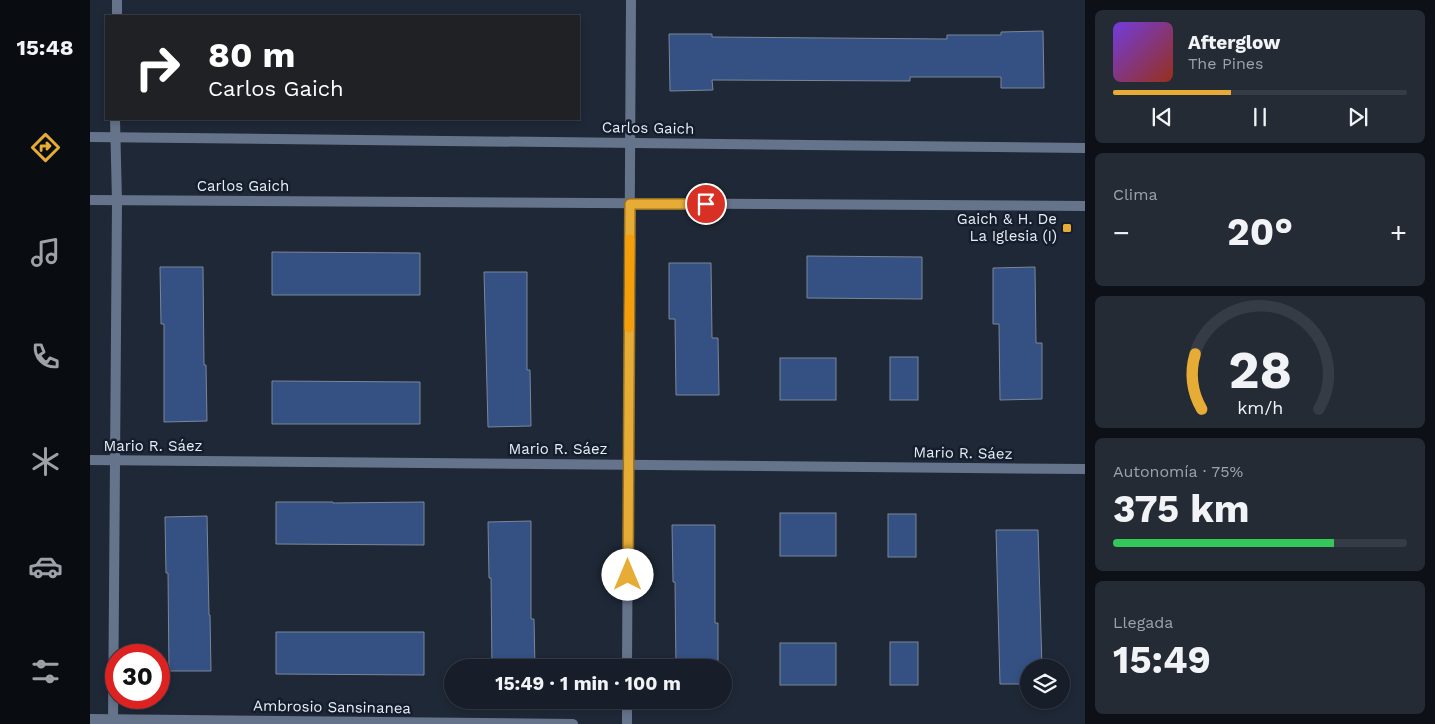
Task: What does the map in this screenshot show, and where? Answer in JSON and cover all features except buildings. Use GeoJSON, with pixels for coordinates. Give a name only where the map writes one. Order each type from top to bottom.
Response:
{"type":"FeatureCollection","features":[{"type":"Feature","properties":{"kind":"street"},"geometry":{"type":"LineString","coordinates":[[117,0],[117,15]]}},
{"type":"Feature","properties":{"kind":"street"},"geometry":{"type":"LineString","coordinates":[[628,659],[631,0]]}},
{"type":"Feature","properties":{"kind":"street"},"geometry":{"type":"LineString","coordinates":[[113,722],[117,201],[115,120]]}},
{"type":"Feature","properties":{"kind":"street","name":"Carlos Gaich"},"geometry":{"type":"LineString","coordinates":[[90,137],[1085,148]]}},
{"type":"Feature","properties":{"kind":"street","name":"Carlos Gaich"},"geometry":{"type":"LineString","coordinates":[[90,200],[1085,206]]}},
{"type":"Feature","properties":{"kind":"street","name":"Mario R. Sáez"},"geometry":{"type":"LineString","coordinates":[[90,460],[1085,469]]}},
{"type":"Feature","properties":{"kind":"street"},"geometry":{"type":"LineString","coordinates":[[627,709],[627,724]]}},
{"type":"Feature","properties":{"kind":"street","name":"Ambrosio Sansinanea"},"geometry":{"type":"LineString","coordinates":[[90,719],[113,722],[574,724]]}},
{"type":"Feature","properties":{"kind":"slow traffic"},"geometry":{"type":"LineString","coordinates":[[629,328],[630,239]]}},
{"type":"Feature","properties":{"kind":"place","name":"Gaich & H. De La Iglesia (I)"},"geometry":{"type":"Point","coordinates":[1067,228]}},
{"type":"Feature","properties":{"kind":"route"},"geometry":{"type":"LineString","coordinates":[[628,575],[630,204],[706,204]]}}]}
